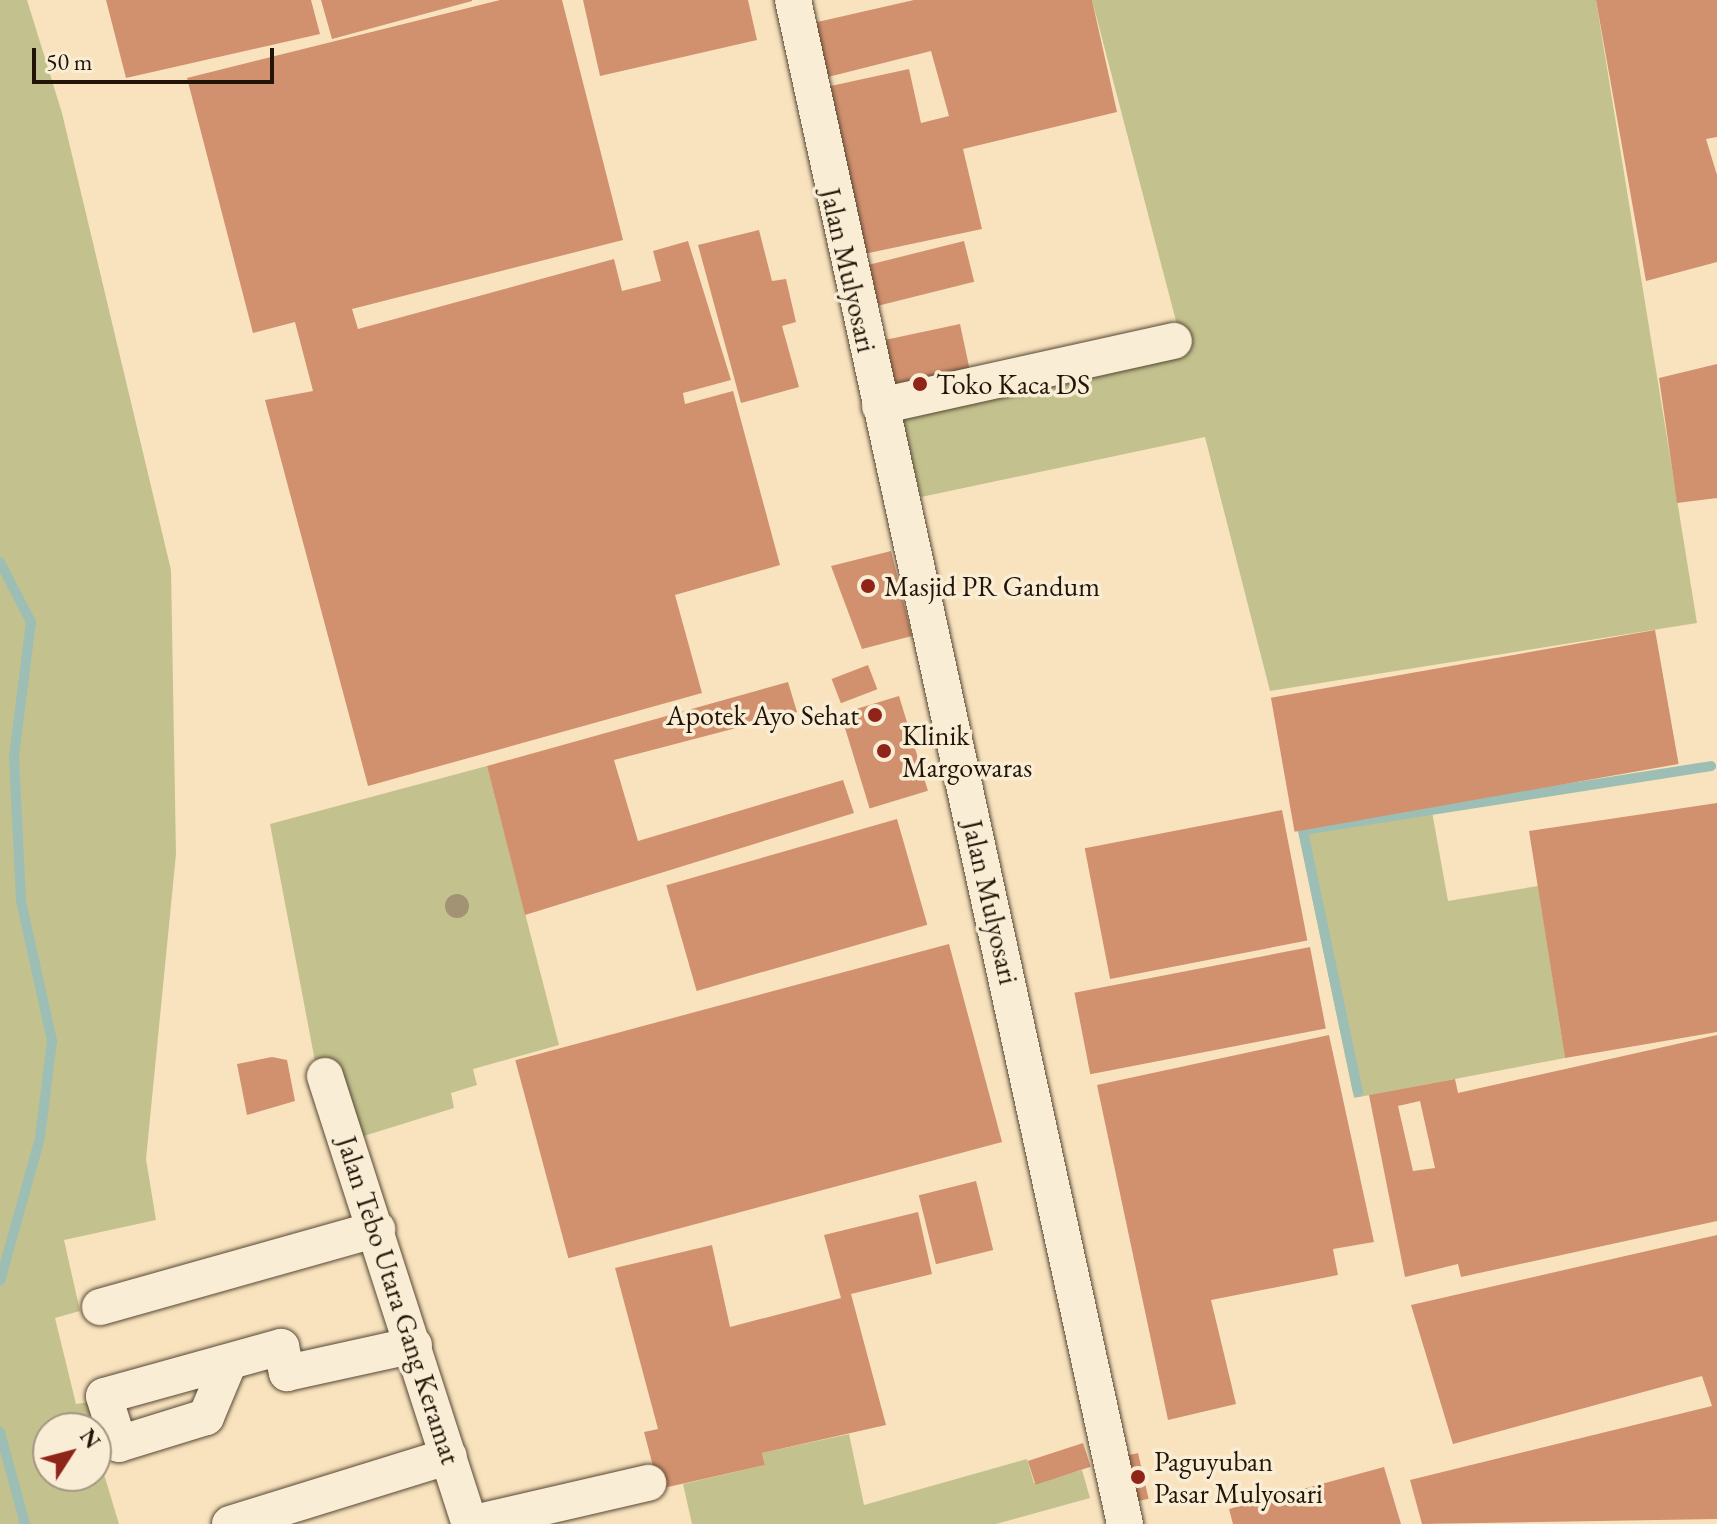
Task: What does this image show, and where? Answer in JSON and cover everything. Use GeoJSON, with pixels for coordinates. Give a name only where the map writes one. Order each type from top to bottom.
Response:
{"type":"FeatureCollection","features":[{"type":"Feature","properties":{"kind":"street","name":"Jalan Mulyosari"},"geometry":{"type":"LineString","coordinates":[[793,0],[1125,1524]]}},
{"type":"Feature","properties":{"kind":"street"},"geometry":{"type":"LineString","coordinates":[[880,406],[1174,341]]}},
{"type":"Feature","properties":{"kind":"street","name":"Jalan Tebo Utara Gang Keramat"},"geometry":{"type":"LineString","coordinates":[[325,1076],[470,1524]]}},
{"type":"Feature","properties":{"kind":"street"},"geometry":{"type":"LineString","coordinates":[[100,1307],[377,1229]]}},
{"type":"Feature","properties":{"kind":"street"},"geometry":{"type":"LineString","coordinates":[[229,1362],[281,1347],[287,1373],[414,1345]]}},
{"type":"Feature","properties":{"kind":"street"},"geometry":{"type":"LineString","coordinates":[[230,1524],[449,1456]]}},
{"type":"Feature","properties":{"kind":"street"},"geometry":{"type":"LineString","coordinates":[[470,1524],[648,1483]]}},
{"type":"Feature","properties":{"kind":"shaded area"},"geometry":{"type":"Polygon","coordinates":[[[0,0],[27,0],[62,113],[171,570],[176,854],[146,1159],[156,1220],[64,1240],[80,1311],[55,1318],[76,1404],[98,1401],[101,1412],[32,1412],[32,1492],[109,1492],[119,1524],[0,1524],[0,0]]]}},
{"type":"Feature","properties":{"kind":"shaded area"},"geometry":{"type":"Polygon","coordinates":[[[1092,0],[1596,0],[1697,623],[1270,691],[1205,437],[921,497],[897,407],[1182,344],[1092,0]]]}},
{"type":"Feature","properties":{"kind":"shaded area"},"geometry":{"type":"Polygon","coordinates":[[[487,766],[559,1045],[473,1069],[477,1085],[451,1093],[454,1108],[354,1139],[317,1072],[270,824],[487,766]]]}},
{"type":"Feature","properties":{"kind":"shaded area"},"geometry":{"type":"Polygon","coordinates":[[[1431,806],[1448,901],[1538,886],[1565,1058],[1354,1098],[1297,825],[1431,806]]]}},
{"type":"Feature","properties":{"kind":"shaded area"},"geometry":{"type":"Polygon","coordinates":[[[849,1434],[864,1505],[1027,1459],[1034,1483],[1082,1470],[1090,1498],[996,1524],[692,1524],[683,1484],[765,1465],[762,1453],[849,1434]]]}},
{"type":"Feature","properties":{"kind":"building"},"geometry":{"type":"Polygon","coordinates":[[[106,0],[311,0],[320,34],[126,78],[106,0]]]}},
{"type":"Feature","properties":{"kind":"building"},"geometry":{"type":"Polygon","coordinates":[[[321,0],[472,0],[472,1],[332,39],[321,0]]]}},
{"type":"Feature","properties":{"kind":"building"},"geometry":{"type":"Polygon","coordinates":[[[500,0],[562,0],[623,240],[352,309],[358,329],[614,259],[622,291],[661,281],[653,251],[688,241],[731,380],[683,393],[685,404],[733,391],[780,565],[675,595],[702,693],[368,786],[265,400],[313,391],[295,322],[253,333],[187,78],[500,0]]]}},
{"type":"Feature","properties":{"kind":"building"},"geometry":{"type":"Polygon","coordinates":[[[583,0],[748,0],[757,40],[600,76],[583,0]]]}},
{"type":"Feature","properties":{"kind":"building"},"geometry":{"type":"Polygon","coordinates":[[[914,0],[1092,0],[1117,112],[963,149],[982,229],[864,254],[826,87],[909,69],[921,123],[949,116],[931,51],[824,78],[813,23],[914,0]]]}},
{"type":"Feature","properties":{"kind":"building"},"geometry":{"type":"Polygon","coordinates":[[[1596,0],[1717,0],[1717,137],[1706,139],[1717,175],[1717,262],[1646,281],[1596,0]]]}},
{"type":"Feature","properties":{"kind":"building"},"geometry":{"type":"Polygon","coordinates":[[[759,230],[772,281],[786,279],[796,322],[782,326],[799,387],[741,403],[698,245],[759,230]]]}},
{"type":"Feature","properties":{"kind":"building"},"geometry":{"type":"Polygon","coordinates":[[[964,241],[974,282],[878,306],[868,265],[964,241]]]}},
{"type":"Feature","properties":{"kind":"building"},"geometry":{"type":"Polygon","coordinates":[[[960,324],[972,382],[897,398],[885,340],[960,324]]]}},
{"type":"Feature","properties":{"kind":"building"},"geometry":{"type":"Polygon","coordinates":[[[1717,364],[1717,498],[1677,503],[1659,378],[1717,364]]]}},
{"type":"Feature","properties":{"kind":"building","name":"Masjid PR Gandum"},"geometry":{"type":"Polygon","coordinates":[[[891,551],[912,636],[862,649],[831,566],[891,551]]]}},
{"type":"Feature","properties":{"kind":"building"},"geometry":{"type":"Polygon","coordinates":[[[1655,630],[1679,764],[1295,832],[1271,698],[1655,630]]]}},
{"type":"Feature","properties":{"kind":"building"},"geometry":{"type":"Polygon","coordinates":[[[868,665],[877,689],[841,703],[832,679],[868,665]]]}},
{"type":"Feature","properties":{"kind":"building"},"geometry":{"type":"Polygon","coordinates":[[[788,682],[797,712],[614,760],[638,841],[843,780],[854,813],[525,915],[487,766],[788,682]]]}},
{"type":"Feature","properties":{"kind":"building","name":"Klinik Margowaras"},"geometry":{"type":"Polygon","coordinates":[[[899,696],[928,791],[870,809],[841,714],[899,696]]]}},
{"type":"Feature","properties":{"kind":"building"},"geometry":{"type":"Polygon","coordinates":[[[1717,803],[1717,1032],[1565,1058],[1529,831],[1717,803]]]}},
{"type":"Feature","properties":{"kind":"building"},"geometry":{"type":"Polygon","coordinates":[[[1282,810],[1307,941],[1110,979],[1085,848],[1282,810]]]}},
{"type":"Feature","properties":{"kind":"building"},"geometry":{"type":"Polygon","coordinates":[[[897,819],[927,925],[697,991],[666,885],[897,819]]]}},
{"type":"Feature","properties":{"kind":"building"},"geometry":{"type":"Polygon","coordinates":[[[949,944],[1002,1142],[568,1258],[515,1060],[949,944]]]}},
{"type":"Feature","properties":{"kind":"building"},"geometry":{"type":"Polygon","coordinates":[[[1310,947],[1326,1028],[1090,1074],[1074,993],[1310,947]]]}},
{"type":"Feature","properties":{"kind":"building"},"geometry":{"type":"Polygon","coordinates":[[[1329,1035],[1374,1242],[1333,1249],[1338,1275],[1211,1300],[1236,1404],[1168,1420],[1097,1085],[1329,1035]]]}},
{"type":"Feature","properties":{"kind":"building"},"geometry":{"type":"Polygon","coordinates":[[[1717,1035],[1717,1221],[1461,1277],[1458,1264],[1405,1277],[1369,1095],[1455,1079],[1458,1093],[1717,1035]],[[1420,1101],[1398,1106],[1413,1171],[1435,1168],[1420,1101]]]}},
{"type":"Feature","properties":{"kind":"building"},"geometry":{"type":"Polygon","coordinates":[[[272,1057],[287,1060],[295,1101],[247,1115],[237,1064],[272,1057]]]}},
{"type":"Feature","properties":{"kind":"building"},"geometry":{"type":"Polygon","coordinates":[[[976,1181],[993,1250],[936,1264],[919,1195],[976,1181]]]}},
{"type":"Feature","properties":{"kind":"building"},"geometry":{"type":"Polygon","coordinates":[[[918,1212],[932,1274],[851,1294],[886,1425],[762,1453],[765,1465],[659,1489],[644,1432],[658,1429],[615,1268],[712,1245],[730,1327],[841,1298],[824,1235],[918,1212]]]}},
{"type":"Feature","properties":{"kind":"building"},"geometry":{"type":"Polygon","coordinates":[[[1717,1235],[1717,1519],[1422,1524],[1410,1480],[1712,1406],[1702,1376],[1453,1444],[1411,1305],[1717,1235]]]}},
{"type":"Feature","properties":{"kind":"building"},"geometry":{"type":"Polygon","coordinates":[[[1083,1443],[1091,1467],[1036,1485],[1028,1461],[1083,1443]]]}},
{"type":"Feature","properties":{"kind":"building","name":"Paguyuban Pasar Mulyosari"},"geometry":{"type":"Polygon","coordinates":[[[1138,1453],[1149,1499],[1138,1501],[1127,1455],[1138,1453]]]}},
{"type":"Feature","properties":{"kind":"building"},"geometry":{"type":"Polygon","coordinates":[[[1384,1467],[1401,1524],[1233,1524],[1229,1509],[1384,1467]]]}},
{"type":"Feature","properties":{"kind":"waterway"},"geometry":{"type":"LineString","coordinates":[[0,562],[31,622],[14,756],[21,901],[52,1041],[40,1138],[0,1281]]}},
{"type":"Feature","properties":{"kind":"waterway"},"geometry":{"type":"LineString","coordinates":[[1358,1092],[1303,830],[1711,766]]}},
{"type":"Feature","properties":{"kind":"waterway"},"geometry":{"type":"LineString","coordinates":[[0,1432],[25,1524]]}},
{"type":"Feature","properties":{"kind":"place","name":"Toko Kaca DS"},"geometry":{"type":"Point","coordinates":[920,384]}},
{"type":"Feature","properties":{"kind":"place","name":"Masjid PR Gandum"},"geometry":{"type":"Point","coordinates":[868,586]}},
{"type":"Feature","properties":{"kind":"place","name":"Apotek Ayo Sehat"},"geometry":{"type":"Point","coordinates":[875,715]}},
{"type":"Feature","properties":{"kind":"place","name":"Klinik Margowaras"},"geometry":{"type":"Point","coordinates":[884,751]}},
{"type":"Feature","properties":{"kind":"place","name":"Paguyuban Pasar Mulyosari"},"geometry":{"type":"Point","coordinates":[1138,1477]}}]}
